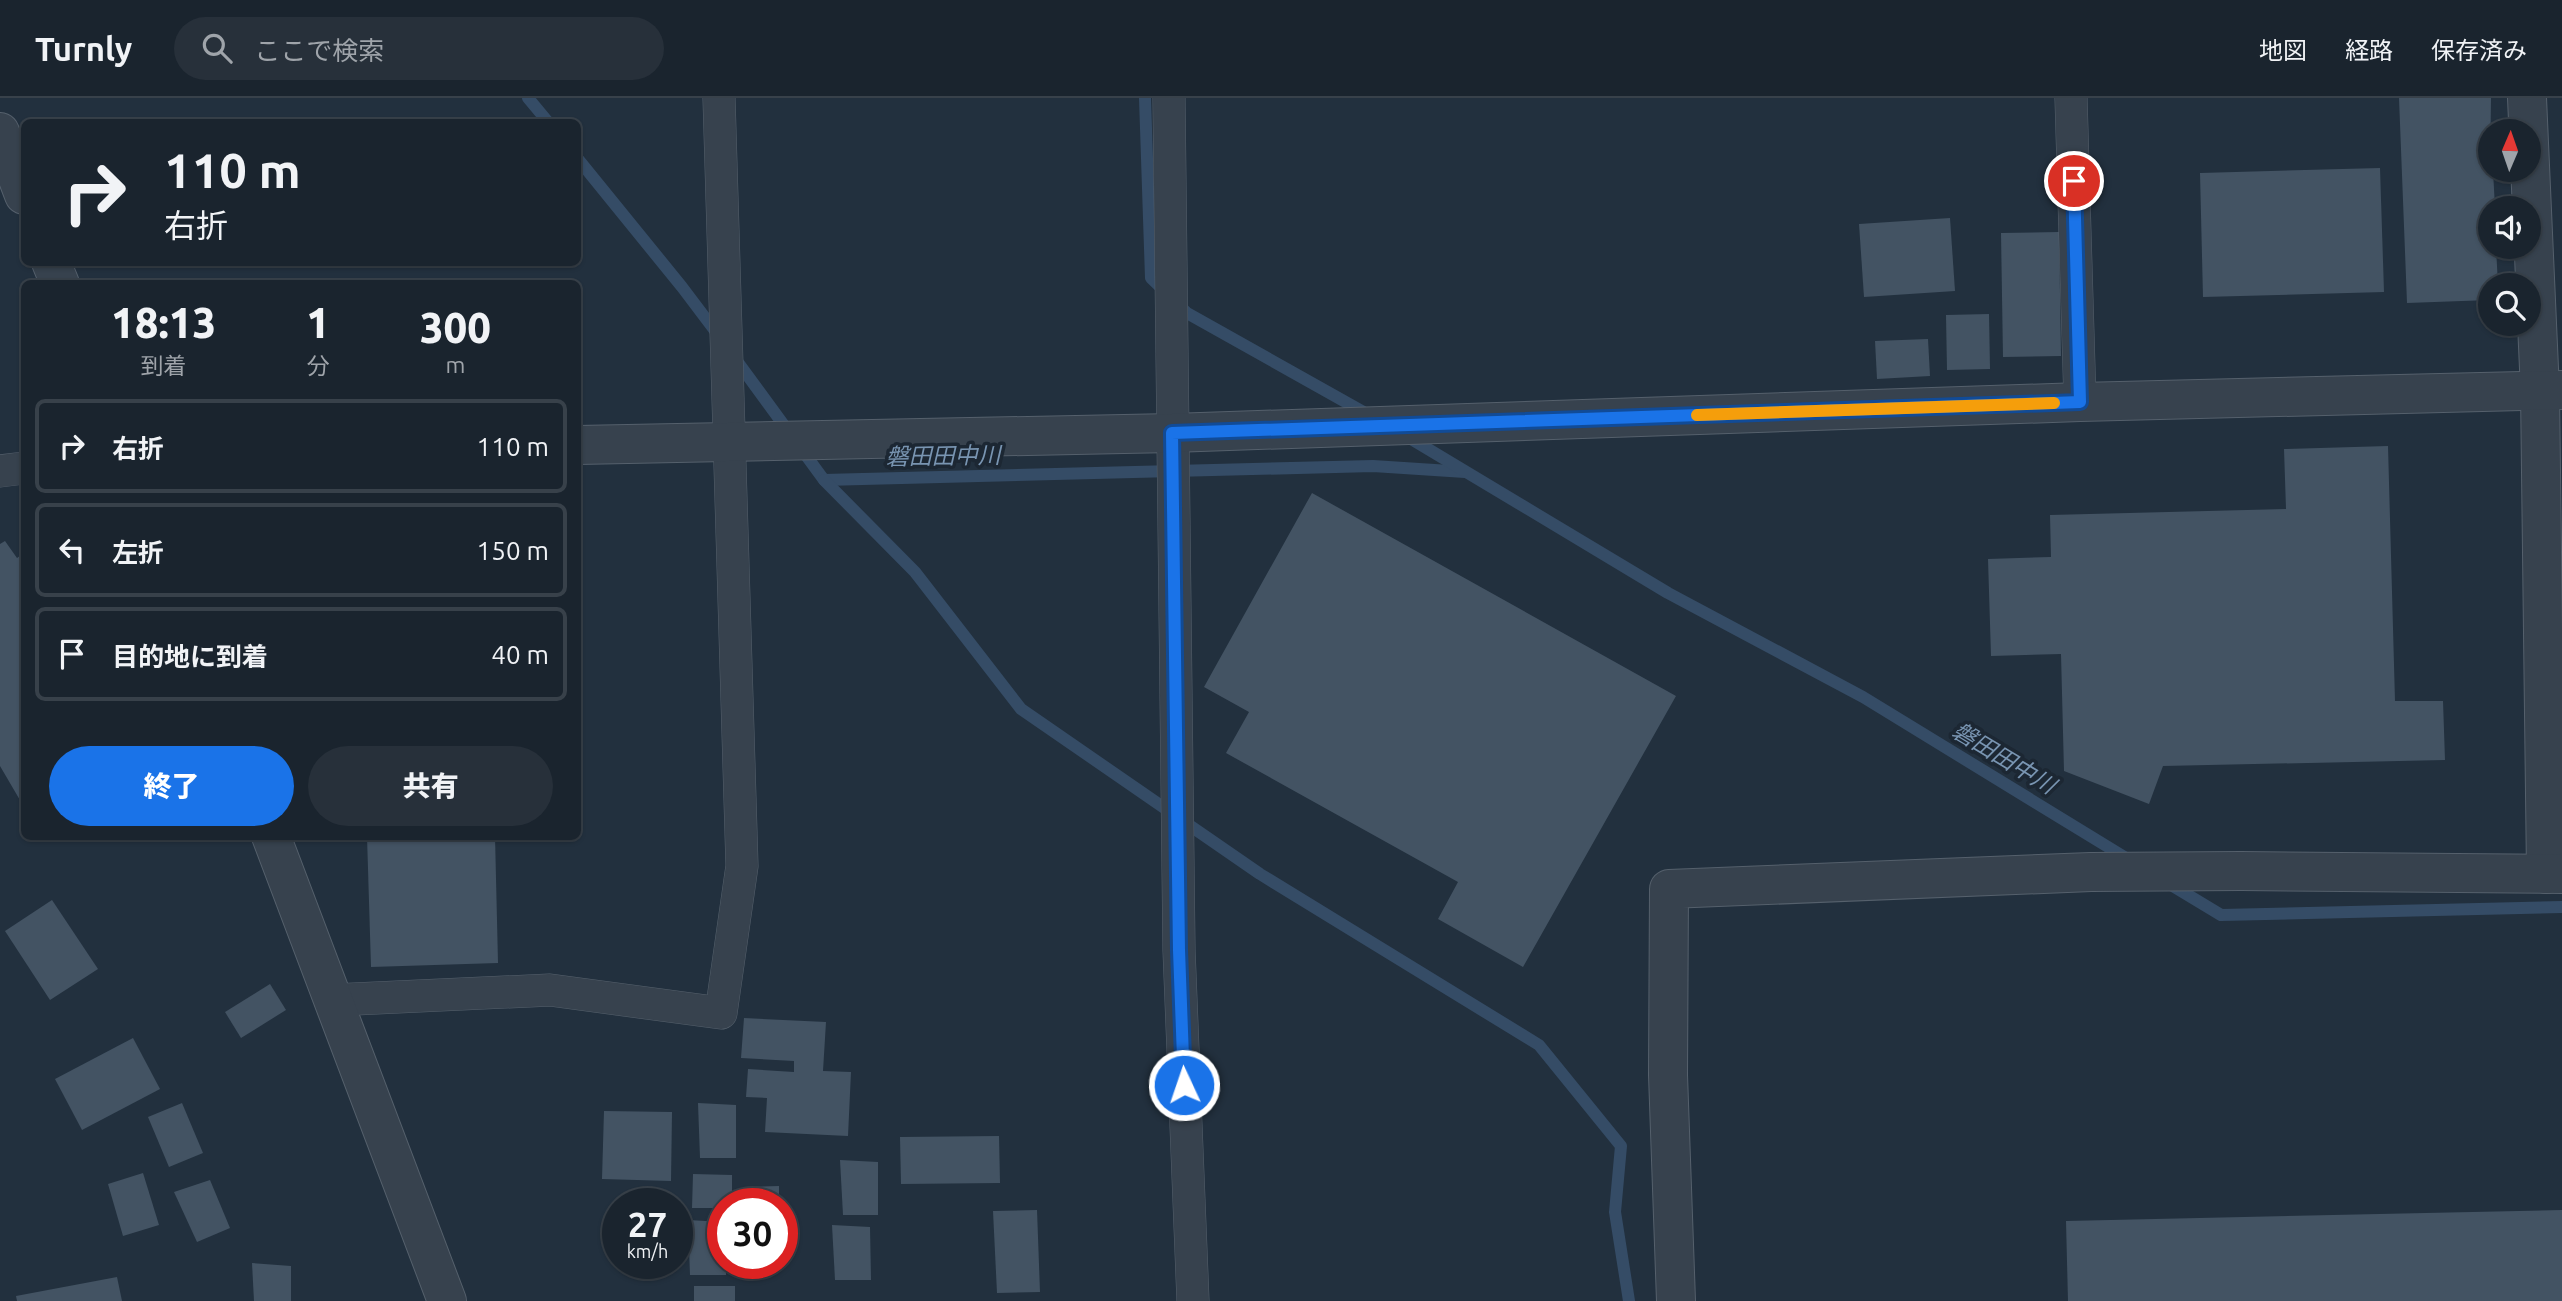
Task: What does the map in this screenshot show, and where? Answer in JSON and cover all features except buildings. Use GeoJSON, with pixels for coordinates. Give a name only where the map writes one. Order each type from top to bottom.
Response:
{"type":"FeatureCollection","features":[{"type":"Feature","properties":{"kind":"street"},"geometry":{"type":"LineString","coordinates":[[333,1000],[550,990],[721,1013],[742,866],[719,98]]}},
{"type":"Feature","properties":{"kind":"street"},"geometry":{"type":"LineString","coordinates":[[1169,98],[1179,950],[1193,1301]]}},
{"type":"Feature","properties":{"kind":"street"},"geometry":{"type":"LineString","coordinates":[[2071,98],[2080,402]]}},
{"type":"Feature","properties":{"kind":"street"},"geometry":{"type":"LineString","coordinates":[[1676,1301],[1668,1075],[1669,890],[2091,872],[2554,874],[2551,390],[2528,98]]}},
{"type":"Feature","properties":{"kind":"street"},"geometry":{"type":"LineString","coordinates":[[0,132],[21,187]]}},
{"type":"Feature","properties":{"kind":"street"},"geometry":{"type":"LineString","coordinates":[[581,445],[1172,433],[2080,402],[2551,390]]}},
{"type":"Feature","properties":{"kind":"street"},"geometry":{"type":"LineString","coordinates":[[0,471],[21,468]]}},
{"type":"Feature","properties":{"kind":"street"},"geometry":{"type":"LineString","coordinates":[[273,840],[447,1301]]}},
{"type":"Feature","properties":{"kind":"waterway","name":"磐田田中川"},"geometry":{"type":"LineString","coordinates":[[528,98],[546,119]]}},
{"type":"Feature","properties":{"kind":"waterway","name":"磐田田中川"},"geometry":{"type":"LineString","coordinates":[[1145,98],[1151,278],[1187,313],[1367,414]]}},
{"type":"Feature","properties":{"kind":"waterway","name":"磐田田中川"},"geometry":{"type":"LineString","coordinates":[[581,163],[719,336]]}},
{"type":"Feature","properties":{"kind":"waterway","name":"磐田田中川"},"geometry":{"type":"LineString","coordinates":[[734,357],[824,480],[1373,466],[1465,472]]}},
{"type":"Feature","properties":{"kind":"waterway","name":"磐田田中川"},"geometry":{"type":"LineString","coordinates":[[1408,437],[1668,593],[1863,697],[2131,861]]}},
{"type":"Feature","properties":{"kind":"waterway"},"geometry":{"type":"LineString","coordinates":[[824,480],[915,572],[1021,709],[1260,874],[1539,1045],[1621,1146],[1615,1212],[1629,1301]]}},
{"type":"Feature","properties":{"kind":"waterway","name":"磐田田中川"},"geometry":{"type":"LineString","coordinates":[[2168,883],[2221,915],[2562,907]]}},
{"type":"Feature","properties":{"kind":"slow traffic"},"geometry":{"type":"LineString","coordinates":[[1697,415],[2054,403]]}},
{"type":"Feature","properties":{"kind":"route"},"geometry":{"type":"LineString","coordinates":[[1184,1085],[1179,950],[1172,433],[2080,402],[2074,181]]}}]}
